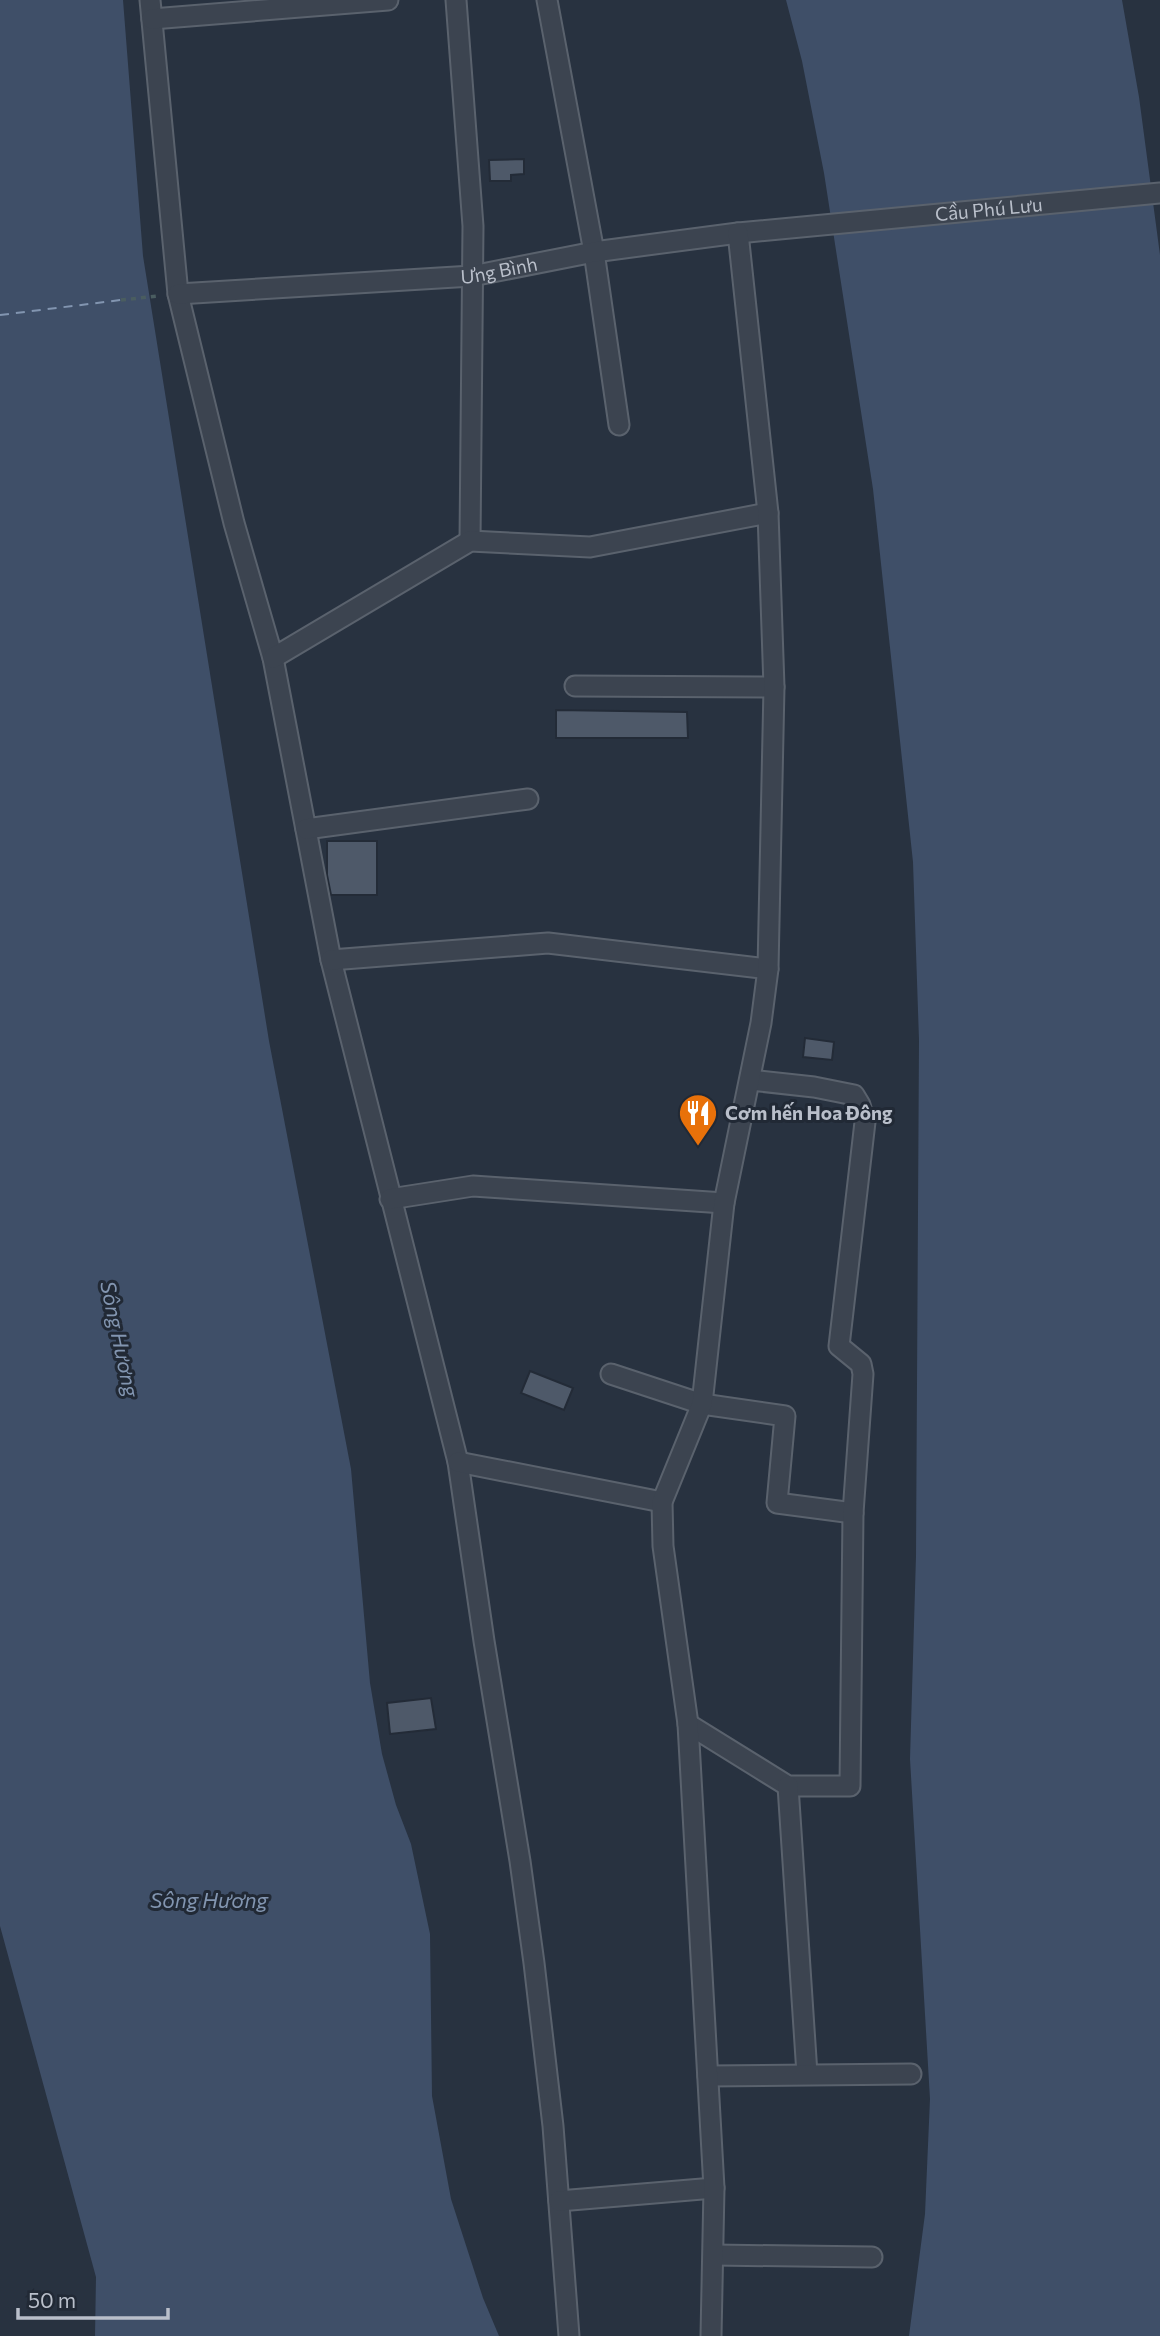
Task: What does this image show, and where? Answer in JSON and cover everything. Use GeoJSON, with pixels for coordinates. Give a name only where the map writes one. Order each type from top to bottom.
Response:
{"type":"FeatureCollection","features":[{"type":"Feature","properties":{"kind":"street"},"geometry":{"type":"LineString","coordinates":[[388,0],[151,9],[178,294],[234,523],[273,659],[331,960],[458,1462],[520,1861],[553,2126],[569,2336]]}},
{"type":"Feature","properties":{"kind":"street"},"geometry":{"type":"LineString","coordinates":[[456,0],[473,226],[470,541]]}},
{"type":"Feature","properties":{"kind":"street"},"geometry":{"type":"LineString","coordinates":[[547,0],[594,252],[619,425]]}},
{"type":"Feature","properties":{"kind":"street","name":"Cầu Phú Lưu"},"geometry":{"type":"LineString","coordinates":[[817,225],[1160,193]]}},
{"type":"Feature","properties":{"kind":"street","name":"Ưng Bình"},"geometry":{"type":"LineString","coordinates":[[178,294],[472,276],[594,252],[817,225]]}},
{"type":"Feature","properties":{"kind":"street"},"geometry":{"type":"LineString","coordinates":[[711,2336],[714,2188],[688,1724],[663,1546],[662,1502],[702,1404],[724,1203],[761,1023],[768,969],[774,687],[768,513],[738,233]]}},
{"type":"Feature","properties":{"kind":"street"},"geometry":{"type":"LineString","coordinates":[[273,659],[470,541],[590,547],[768,513]]}},
{"type":"Feature","properties":{"kind":"street"},"geometry":{"type":"LineString","coordinates":[[575,686],[774,687]]}},
{"type":"Feature","properties":{"kind":"street"},"geometry":{"type":"LineString","coordinates":[[306,829],[528,799]]}},
{"type":"Feature","properties":{"kind":"street"},"geometry":{"type":"LineString","coordinates":[[331,960],[548,943],[768,969]]}},
{"type":"Feature","properties":{"kind":"street"},"geometry":{"type":"LineString","coordinates":[[688,1724],[788,1786],[850,1786],[853,1513],[863,1374],[861,1364],[839,1346],[865,1122],[854,1095],[814,1087],[750,1080]]}},
{"type":"Feature","properties":{"kind":"street"},"geometry":{"type":"LineString","coordinates":[[390,1199],[474,1186],[724,1203]]}},
{"type":"Feature","properties":{"kind":"street"},"geometry":{"type":"LineString","coordinates":[[611,1374],[702,1404],[785,1416],[777,1503],[853,1513]]}},
{"type":"Feature","properties":{"kind":"street"},"geometry":{"type":"LineString","coordinates":[[458,1462],[662,1502]]}},
{"type":"Feature","properties":{"kind":"street"},"geometry":{"type":"LineString","coordinates":[[788,1786],[807,2074]]}},
{"type":"Feature","properties":{"kind":"street"},"geometry":{"type":"LineString","coordinates":[[708,2076],[911,2074]]}},
{"type":"Feature","properties":{"kind":"street"},"geometry":{"type":"LineString","coordinates":[[559,2201],[714,2188]]}},
{"type":"Feature","properties":{"kind":"street"},"geometry":{"type":"LineString","coordinates":[[714,2255],[872,2257]]}},
{"type":"Feature","properties":{"kind":"path"},"geometry":{"type":"LineString","coordinates":[[121,300],[178,294]]}},
{"type":"Feature","properties":{"kind":"water","name":"Sông Hương"},"geometry":{"type":"Polygon","coordinates":[[[0,0],[123,0],[143,256],[269,1041],[351,1469],[370,1683],[382,1754],[396,1805],[411,1844],[430,1934],[432,2096],[451,2199],[483,2298],[499,2336],[95,2336],[96,2277],[0,1926],[0,0]]]}},
{"type":"Feature","properties":{"kind":"water"},"geometry":{"type":"Polygon","coordinates":[[[786,0],[1122,0],[1139,97],[1160,255],[1160,2336],[909,2336],[925,2214],[930,2099],[910,1759],[916,1556],[919,1040],[913,862],[873,489],[824,173],[802,61],[786,0]]]}},
{"type":"Feature","properties":{"kind":"building"},"geometry":{"type":"Polygon","coordinates":[[[524,159],[524,174],[511,175],[511,181],[490,181],[489,160],[524,159]]]}},
{"type":"Feature","properties":{"kind":"building"},"geometry":{"type":"Polygon","coordinates":[[[556,710],[687,712],[688,738],[556,738],[556,710]]]}},
{"type":"Feature","properties":{"kind":"building"},"geometry":{"type":"Polygon","coordinates":[[[327,841],[377,841],[377,895],[331,895],[327,875],[327,841]]]}},
{"type":"Feature","properties":{"kind":"building"},"geometry":{"type":"Polygon","coordinates":[[[805,1038],[834,1042],[832,1060],[803,1057],[805,1038]]]}},
{"type":"Feature","properties":{"kind":"building"},"geometry":{"type":"Polygon","coordinates":[[[530,1371],[573,1388],[564,1410],[521,1393],[530,1371]]]}},
{"type":"Feature","properties":{"kind":"building"},"geometry":{"type":"Polygon","coordinates":[[[431,1698],[436,1729],[390,1734],[387,1703],[431,1698]]]}},
{"type":"Feature","properties":{"kind":"ferry route"},"geometry":{"type":"LineString","coordinates":[[0,315],[121,300]]}},
{"type":"Feature","properties":{"kind":"place","name":"Cơm hến Hoa Đông"},"geometry":{"type":"Point","coordinates":[698,1147]}}]}
